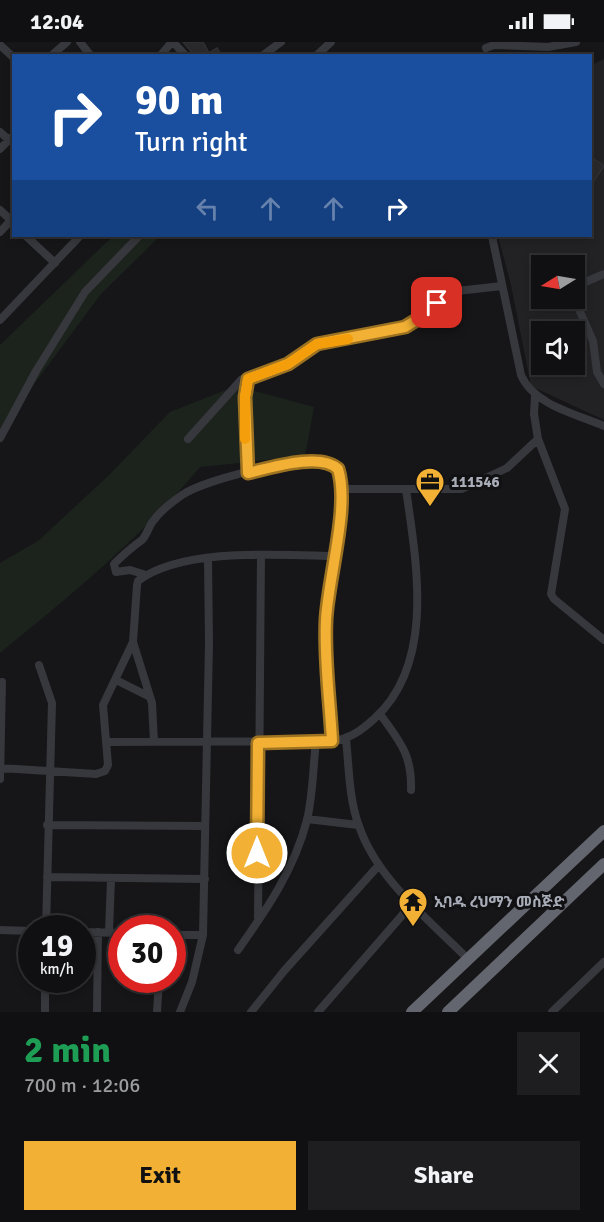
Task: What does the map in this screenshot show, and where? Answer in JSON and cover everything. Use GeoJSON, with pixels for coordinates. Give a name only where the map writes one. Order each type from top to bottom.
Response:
{"type":"FeatureCollection","features":[{"type":"Feature","properties":{"kind":"highway"},"geometry":{"type":"LineString","coordinates":[[412,1012],[604,831]]}},
{"type":"Feature","properties":{"kind":"highway"},"geometry":{"type":"LineString","coordinates":[[448,1012],[604,864]]}},
{"type":"Feature","properties":{"kind":"street"},"geometry":{"type":"LineString","coordinates":[[53,54],[67,42]]}},
{"type":"Feature","properties":{"kind":"street"},"geometry":{"type":"LineString","coordinates":[[80,42],[89,54]]}},
{"type":"Feature","properties":{"kind":"street"},"geometry":{"type":"LineString","coordinates":[[162,54],[173,42],[184,54]]}},
{"type":"Feature","properties":{"kind":"street"},"geometry":{"type":"LineString","coordinates":[[265,54],[281,42]]}},
{"type":"Feature","properties":{"kind":"street"},"geometry":{"type":"LineString","coordinates":[[318,54],[331,42]]}},
{"type":"Feature","properties":{"kind":"street"},"geometry":{"type":"LineString","coordinates":[[486,48],[494,45],[548,47],[576,42]]}},
{"type":"Feature","properties":{"kind":"street"},"geometry":{"type":"LineString","coordinates":[[0,45],[12,56]]}},
{"type":"Feature","properties":{"kind":"street"},"geometry":{"type":"LineString","coordinates":[[0,132],[11,137],[0,149]]}},
{"type":"Feature","properties":{"kind":"street"},"geometry":{"type":"LineString","coordinates":[[0,210],[12,219]]}},
{"type":"Feature","properties":{"kind":"street"},"geometry":{"type":"LineString","coordinates":[[0,232],[12,221]]}},
{"type":"Feature","properties":{"kind":"street"},"geometry":{"type":"LineString","coordinates":[[27,237],[55,263]]}},
{"type":"Feature","properties":{"kind":"street"},"geometry":{"type":"LineString","coordinates":[[0,320],[79,237]]}},
{"type":"Feature","properties":{"kind":"street"},"geometry":{"type":"LineString","coordinates":[[0,438],[36,371],[85,292],[138,237]]}},
{"type":"Feature","properties":{"kind":"street"},"geometry":{"type":"LineString","coordinates":[[492,237],[521,375],[535,396],[604,426]]}},
{"type":"Feature","properties":{"kind":"street"},"geometry":{"type":"LineString","coordinates":[[585,282],[604,274]]}},
{"type":"Feature","properties":{"kind":"street"},"geometry":{"type":"LineString","coordinates":[[188,439],[239,381],[288,364],[317,344],[405,327],[426,314],[446,296],[457,291],[502,286]]}},
{"type":"Feature","properties":{"kind":"street"},"geometry":{"type":"LineString","coordinates":[[579,309],[593,341],[597,372],[604,384]]}},
{"type":"Feature","properties":{"kind":"street"},"geometry":{"type":"LineString","coordinates":[[248,379],[245,397],[248,473]]}},
{"type":"Feature","properties":{"kind":"street"},"geometry":{"type":"LineString","coordinates":[[535,396],[534,414],[538,439],[565,514],[551,594],[554,599],[604,640]]}},
{"type":"Feature","properties":{"kind":"street"},"geometry":{"type":"LineString","coordinates":[[340,489],[462,489],[507,468],[538,439]]}},
{"type":"Feature","properties":{"kind":"street"},"geometry":{"type":"LineString","coordinates":[[332,741],[326,620],[329,583],[336,556],[340,489],[338,469],[329,463],[295,463],[219,479],[184,493],[154,520],[142,539],[114,564],[116,572],[130,570],[146,574],[189,560],[261,555],[336,556]]}},
{"type":"Feature","properties":{"kind":"street"},"geometry":{"type":"LineString","coordinates":[[106,742],[332,741],[346,739],[380,714],[394,698],[403,681],[418,605],[418,577],[406,489]]}},
{"type":"Feature","properties":{"kind":"street"},"geometry":{"type":"LineString","coordinates":[[258,918],[261,555]]}},
{"type":"Feature","properties":{"kind":"street"},"geometry":{"type":"LineString","coordinates":[[180,1012],[192,982],[203,935],[209,643],[208,559]]}},
{"type":"Feature","properties":{"kind":"street"},"geometry":{"type":"LineString","coordinates":[[146,574],[137,585],[133,642],[154,715],[154,742]]}},
{"type":"Feature","properties":{"kind":"street"},"geometry":{"type":"LineString","coordinates":[[0,768],[102,773],[108,765],[103,705],[133,642]]}},
{"type":"Feature","properties":{"kind":"street"},"geometry":{"type":"LineString","coordinates":[[39,665],[52,703],[46,825],[46,915]]}},
{"type":"Feature","properties":{"kind":"street"},"geometry":{"type":"LineString","coordinates":[[116,680],[148,696]]}},
{"type":"Feature","properties":{"kind":"street"},"geometry":{"type":"LineString","coordinates":[[0,780],[2,682]]}},
{"type":"Feature","properties":{"kind":"street"},"geometry":{"type":"LineString","coordinates":[[380,714],[408,756],[411,769],[411,790]]}},
{"type":"Feature","properties":{"kind":"street"},"geometry":{"type":"LineString","coordinates":[[346,739],[358,825],[379,865],[412,904],[467,958]]}},
{"type":"Feature","properties":{"kind":"street"},"geometry":{"type":"LineString","coordinates":[[238,950],[258,918],[277,894],[289,871],[307,819],[316,741]]}},
{"type":"Feature","properties":{"kind":"street"},"geometry":{"type":"LineString","coordinates":[[307,819],[358,825]]}},
{"type":"Feature","properties":{"kind":"street"},"geometry":{"type":"LineString","coordinates":[[46,825],[205,826]]}},
{"type":"Feature","properties":{"kind":"street"},"geometry":{"type":"LineString","coordinates":[[252,1012],[284,971],[379,865]]}},
{"type":"Feature","properties":{"kind":"street"},"geometry":{"type":"LineString","coordinates":[[46,877],[205,879]]}},
{"type":"Feature","properties":{"kind":"street"},"geometry":{"type":"LineString","coordinates":[[110,915],[111,879]]}},
{"type":"Feature","properties":{"kind":"street"},"geometry":{"type":"LineString","coordinates":[[318,1012],[412,904]]}},
{"type":"Feature","properties":{"kind":"street"},"geometry":{"type":"LineString","coordinates":[[0,930],[18,931]]}},
{"type":"Feature","properties":{"kind":"street"},"geometry":{"type":"LineString","coordinates":[[97,1012],[98,932],[108,932]]}},
{"type":"Feature","properties":{"kind":"street"},"geometry":{"type":"LineString","coordinates":[[186,935],[203,935]]}},
{"type":"Feature","properties":{"kind":"street"},"geometry":{"type":"LineString","coordinates":[[552,1012],[604,962]]}},
{"type":"Feature","properties":{"kind":"street"},"geometry":{"type":"LineString","coordinates":[[45,993],[45,1012]]}},
{"type":"Feature","properties":{"kind":"street"},"geometry":{"type":"LineString","coordinates":[[157,1012],[158,993]]}},
{"type":"Feature","properties":{"kind":"shaded area"},"geometry":{"type":"Polygon","coordinates":[[[604,59],[604,420],[531,386],[511,285],[498,237],[592,237],[592,65],[604,59]]]}},
{"type":"Feature","properties":{"kind":"shaded area"},"geometry":{"type":"Polygon","coordinates":[[[112,237],[159,237],[101,294],[0,430],[0,345],[112,237]]]}},
{"type":"Feature","properties":{"kind":"shaded area"},"geometry":{"type":"Polygon","coordinates":[[[236,386],[314,407],[305,456],[200,467],[130,542],[79,588],[0,653],[0,563],[38,541],[108,476],[170,412],[236,386]]]}},
{"type":"Feature","properties":{"kind":"building"},"geometry":{"type":"Polygon","coordinates":[[[183,42],[203,42],[209,53],[217,48],[221,54],[193,54],[183,42]]]}},
{"type":"Feature","properties":{"kind":"building"},"geometry":{"type":"Polygon","coordinates":[[[592,158],[604,166],[592,184],[592,158]]]}},
{"type":"Feature","properties":{"kind":"slow traffic"},"geometry":{"type":"LineString","coordinates":[[245,439],[245,397],[248,379],[272,372],[288,364],[317,344],[348,339]]}},
{"type":"Feature","properties":{"kind":"place","name":"111546"},"geometry":{"type":"Point","coordinates":[430,508]}},
{"type":"Feature","properties":{"kind":"place","name":"ኢባዱ ረህማን መስጅድ"},"geometry":{"type":"Point","coordinates":[413,928]}},
{"type":"Feature","properties":{"kind":"route"},"geometry":{"type":"LineString","coordinates":[[257,853],[258,743],[332,741],[326,620],[329,583],[336,556],[340,489],[338,469],[329,463],[317,461],[295,463],[248,473],[245,453],[245,397],[248,379],[272,372],[288,364],[317,344],[405,327],[426,314],[437,303]]}}]}
